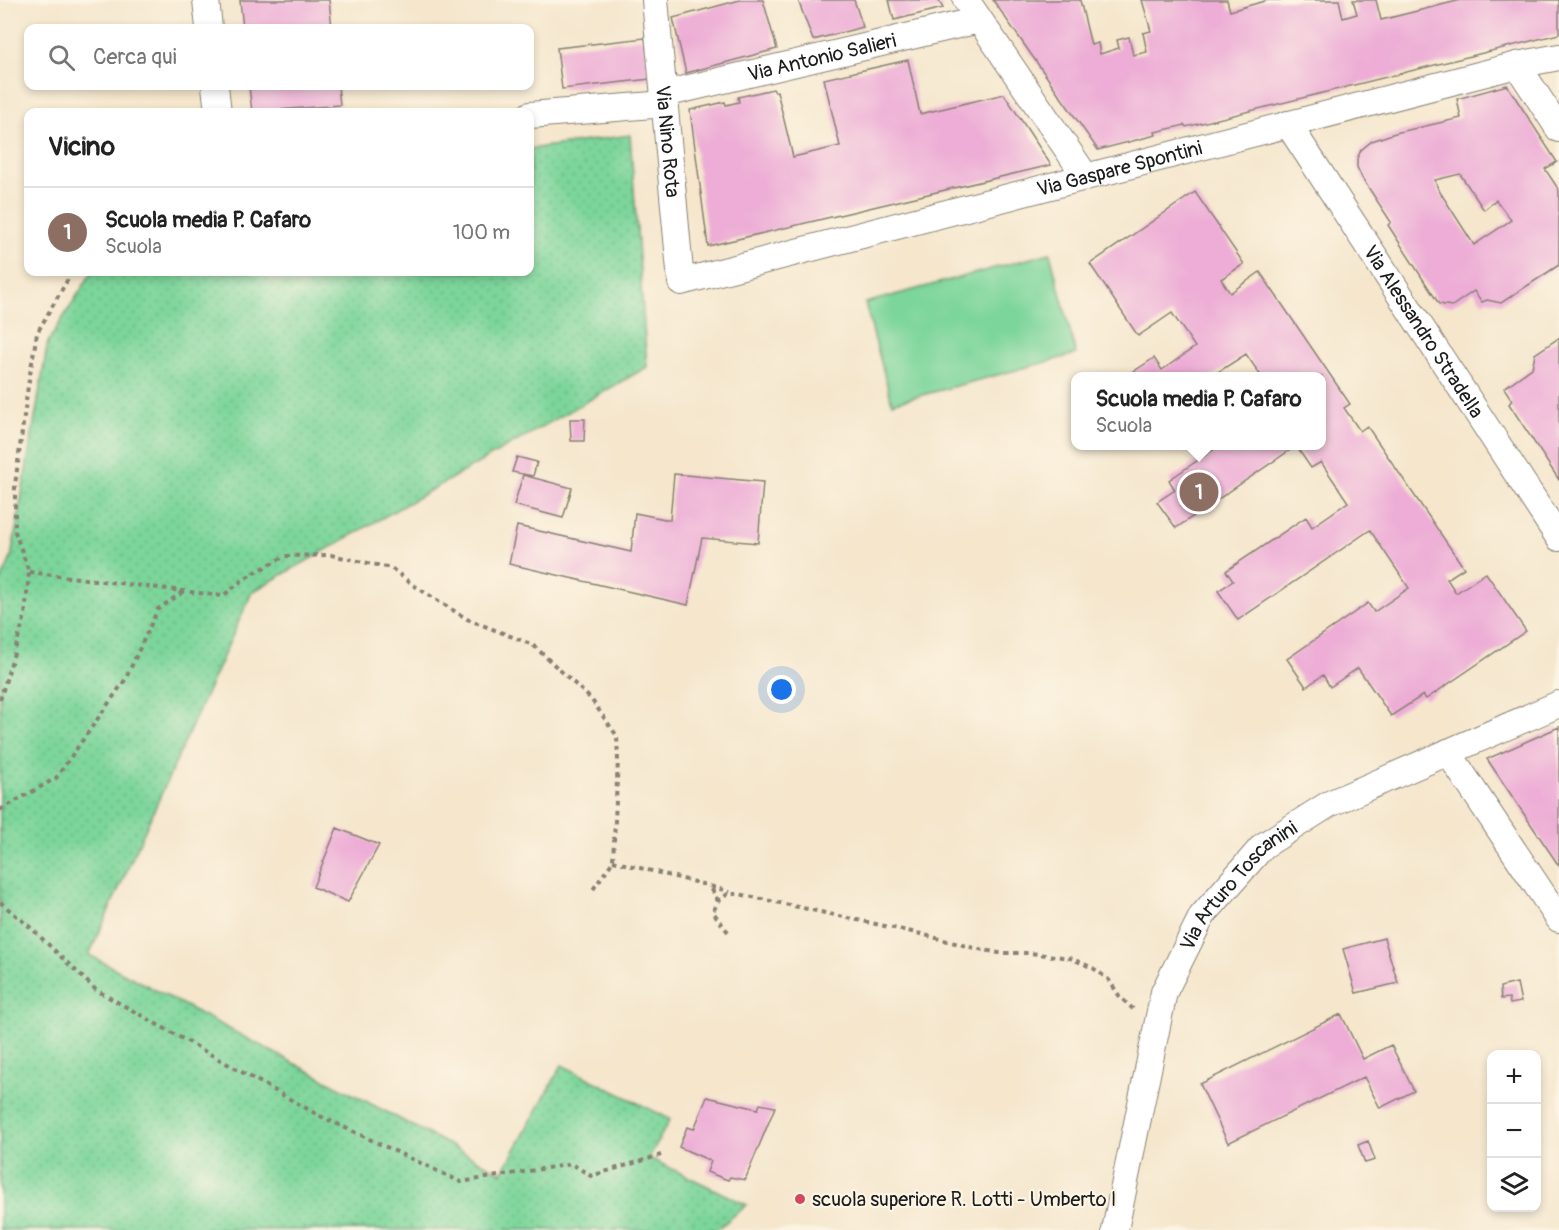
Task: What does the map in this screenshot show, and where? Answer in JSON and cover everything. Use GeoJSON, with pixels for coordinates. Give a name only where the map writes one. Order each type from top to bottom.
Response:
{"type":"FeatureCollection","features":[{"type":"Feature","properties":{"kind":"street"},"geometry":{"type":"LineString","coordinates":[[206,0],[209,24]]}},
{"type":"Feature","properties":{"kind":"street","name":"Via Nino Rota"},"geometry":{"type":"LineString","coordinates":[[656,0],[681,282]]}},
{"type":"Feature","properties":{"kind":"street"},"geometry":{"type":"LineString","coordinates":[[972,10],[1086,177]]}},
{"type":"Feature","properties":{"kind":"street","name":"Via Antonio Salieri"},"geometry":{"type":"LineString","coordinates":[[534,115],[664,99],[972,10]]}},
{"type":"Feature","properties":{"kind":"street","name":"Via Gaspare Spontini"},"geometry":{"type":"LineString","coordinates":[[681,282],[1517,65],[1559,57]]}},
{"type":"Feature","properties":{"kind":"street"},"geometry":{"type":"LineString","coordinates":[[1517,65],[1559,129]]}},
{"type":"Feature","properties":{"kind":"street"},"geometry":{"type":"LineString","coordinates":[[215,90],[218,108]]}},
{"type":"Feature","properties":{"kind":"street","name":"Via Alessandro Stradella"},"geometry":{"type":"LineString","coordinates":[[1288,124],[1559,538]]}},
{"type":"Feature","properties":{"kind":"street","name":"Via Arturo Toscanini"},"geometry":{"type":"LineString","coordinates":[[1115,1230],[1164,992],[1202,916],[1263,846],[1329,804],[1559,704]]}},
{"type":"Feature","properties":{"kind":"street"},"geometry":{"type":"LineString","coordinates":[[1448,752],[1559,919]]}},
{"type":"Feature","properties":{"kind":"path"},"geometry":{"type":"LineString","coordinates":[[0,699],[24,616],[29,572],[15,532],[15,485],[28,386],[38,333],[70,276]]}},
{"type":"Feature","properties":{"kind":"path"},"geometry":{"type":"LineString","coordinates":[[29,572],[58,578],[135,584],[223,596],[245,578],[285,556],[331,555],[391,568],[413,585],[467,619],[533,645],[591,699],[617,736],[613,861],[592,891]]}},
{"type":"Feature","properties":{"kind":"path"},"geometry":{"type":"LineString","coordinates":[[0,810],[56,778],[125,681],[158,609],[184,591]]}},
{"type":"Feature","properties":{"kind":"path"},"geometry":{"type":"LineString","coordinates":[[613,861],[739,894],[974,948],[999,953],[1030,953],[1070,958],[1093,968],[1109,980],[1120,997],[1137,1012],[1148,1016],[1159,1016]]}},
{"type":"Feature","properties":{"kind":"path"},"geometry":{"type":"LineString","coordinates":[[710,886],[718,902]]}},
{"type":"Feature","properties":{"kind":"path"},"geometry":{"type":"LineString","coordinates":[[728,932],[713,912],[718,902],[728,894],[739,894]]}},
{"type":"Feature","properties":{"kind":"path"},"geometry":{"type":"LineString","coordinates":[[0,902],[96,990],[320,1116],[461,1182],[572,1164],[591,1176],[661,1155]]}},
{"type":"Feature","properties":{"kind":"green space"},"geometry":{"type":"Polygon","coordinates":[[[630,135],[647,367],[252,592],[89,955],[502,1173],[562,1065],[670,1119],[649,1158],[747,1205],[716,1230],[0,1230],[0,583],[11,558],[48,342],[89,276],[534,276],[534,148],[630,135]]]}},
{"type":"Feature","properties":{"kind":"green space"},"geometry":{"type":"Polygon","coordinates":[[[1050,253],[1076,354],[892,403],[865,303],[1050,253]]]}},
{"type":"Feature","properties":{"kind":"building"},"geometry":{"type":"Polygon","coordinates":[[[240,0],[329,0],[332,24],[243,24],[240,0]]]}},
{"type":"Feature","properties":{"kind":"building"},"geometry":{"type":"Polygon","coordinates":[[[740,0],[763,0],[777,49],[686,73],[673,18],[740,0]]]}},
{"type":"Feature","properties":{"kind":"building"},"geometry":{"type":"Polygon","coordinates":[[[798,0],[854,0],[863,27],[813,40],[798,0]]]}},
{"type":"Feature","properties":{"kind":"building"},"geometry":{"type":"Polygon","coordinates":[[[889,0],[938,0],[943,8],[894,20],[889,0]]]}},
{"type":"Feature","properties":{"kind":"building"},"geometry":{"type":"Polygon","coordinates":[[[993,0],[1080,0],[1091,45],[1098,43],[1100,54],[1119,48],[1117,40],[1129,37],[1133,55],[1147,52],[1143,33],[1151,31],[1142,0],[1227,0],[1230,11],[1268,0],[1339,0],[1343,18],[1357,14],[1353,0],[1376,0],[1381,20],[1461,0],[1559,0],[1559,34],[1186,127],[1185,125],[1155,132],[1156,135],[1098,150],[993,0]]]}},
{"type":"Feature","properties":{"kind":"building"},"geometry":{"type":"Polygon","coordinates":[[[645,38],[650,79],[562,89],[557,48],[645,38]]]}},
{"type":"Feature","properties":{"kind":"building"},"geometry":{"type":"Polygon","coordinates":[[[908,60],[920,114],[1004,94],[1051,165],[708,246],[690,110],[725,102],[726,105],[739,102],[738,97],[773,89],[777,91],[793,157],[840,146],[824,79],[908,60]]]}},
{"type":"Feature","properties":{"kind":"building"},"geometry":{"type":"Polygon","coordinates":[[[1507,85],[1557,162],[1545,169],[1559,190],[1559,265],[1501,303],[1487,300],[1482,302],[1474,291],[1452,306],[1439,304],[1388,225],[1391,222],[1357,167],[1357,159],[1361,150],[1372,141],[1395,133],[1461,118],[1457,99],[1507,85]],[[1460,174],[1435,180],[1438,189],[1474,245],[1511,220],[1496,200],[1484,210],[1460,174]]]}},
{"type":"Feature","properties":{"kind":"building"},"geometry":{"type":"Polygon","coordinates":[[[249,90],[338,90],[340,105],[252,108],[249,90]]]}},
{"type":"Feature","properties":{"kind":"building"},"geometry":{"type":"Polygon","coordinates":[[[1195,192],[1244,264],[1221,279],[1230,293],[1260,272],[1350,404],[1344,408],[1360,431],[1367,426],[1464,568],[1447,579],[1456,593],[1486,573],[1526,631],[1426,699],[1423,695],[1391,716],[1358,668],[1330,687],[1323,675],[1306,687],[1287,659],[1368,603],[1374,612],[1409,588],[1370,530],[1238,620],[1218,591],[1233,581],[1226,571],[1306,517],[1312,527],[1348,502],[1321,462],[1311,468],[1299,450],[1326,450],[1326,372],[1258,372],[1246,354],[1218,372],[1133,372],[1154,358],[1162,370],[1195,347],[1172,313],[1138,336],[1090,264],[1195,192]]]}},
{"type":"Feature","properties":{"kind":"building"},"geometry":{"type":"Polygon","coordinates":[[[1559,338],[1559,480],[1509,404],[1512,400],[1504,388],[1532,368],[1535,354],[1559,338]]]}},
{"type":"Feature","properties":{"kind":"building"},"geometry":{"type":"Polygon","coordinates":[[[570,419],[585,419],[584,441],[571,441],[570,419]]]}},
{"type":"Feature","properties":{"kind":"building"},"geometry":{"type":"Polygon","coordinates":[[[1213,450],[1290,450],[1176,528],[1157,502],[1175,490],[1169,480],[1213,450]]]}},
{"type":"Feature","properties":{"kind":"building"},"geometry":{"type":"Polygon","coordinates":[[[517,457],[537,462],[533,476],[512,472],[517,457]]]}},
{"type":"Feature","properties":{"kind":"building"},"geometry":{"type":"Polygon","coordinates":[[[674,474],[763,482],[758,543],[702,538],[688,605],[509,564],[517,526],[631,552],[635,513],[670,520],[674,474]]]}},
{"type":"Feature","properties":{"kind":"building"},"geometry":{"type":"Polygon","coordinates":[[[523,475],[572,488],[563,518],[514,505],[523,475]]]}},
{"type":"Feature","properties":{"kind":"building"},"geometry":{"type":"Polygon","coordinates":[[[1559,727],[1559,866],[1487,759],[1559,727]]]}},
{"type":"Feature","properties":{"kind":"building"},"geometry":{"type":"Polygon","coordinates":[[[337,828],[379,845],[348,902],[313,887],[337,828]]]}},
{"type":"Feature","properties":{"kind":"building"},"geometry":{"type":"Polygon","coordinates":[[[1384,938],[1398,983],[1356,993],[1343,949],[1384,938]]]}},
{"type":"Feature","properties":{"kind":"building"},"geometry":{"type":"Polygon","coordinates":[[[1517,983],[1521,1002],[1510,1004],[1509,998],[1501,999],[1500,987],[1517,983]]]}},
{"type":"Feature","properties":{"kind":"building"},"geometry":{"type":"Polygon","coordinates":[[[1341,1014],[1363,1059],[1391,1045],[1414,1091],[1380,1108],[1364,1077],[1228,1143],[1200,1084],[1341,1014]]]}},
{"type":"Feature","properties":{"kind":"building"},"geometry":{"type":"Polygon","coordinates":[[[707,1097],[758,1109],[760,1104],[775,1107],[745,1180],[730,1177],[728,1180],[707,1172],[711,1161],[679,1147],[687,1127],[694,1129],[707,1097]]]}},
{"type":"Feature","properties":{"kind":"building"},"geometry":{"type":"Polygon","coordinates":[[[1368,1141],[1375,1160],[1365,1163],[1358,1145],[1368,1141]]]}},
{"type":"Feature","properties":{"kind":"place","name":"Scuola media P. Cafaro"},"geometry":{"type":"Point","coordinates":[1199,492]}},
{"type":"Feature","properties":{"kind":"place","name":"scuola superiore R. Lotti - Umberto I"},"geometry":{"type":"Point","coordinates":[800,1199]}}]}
